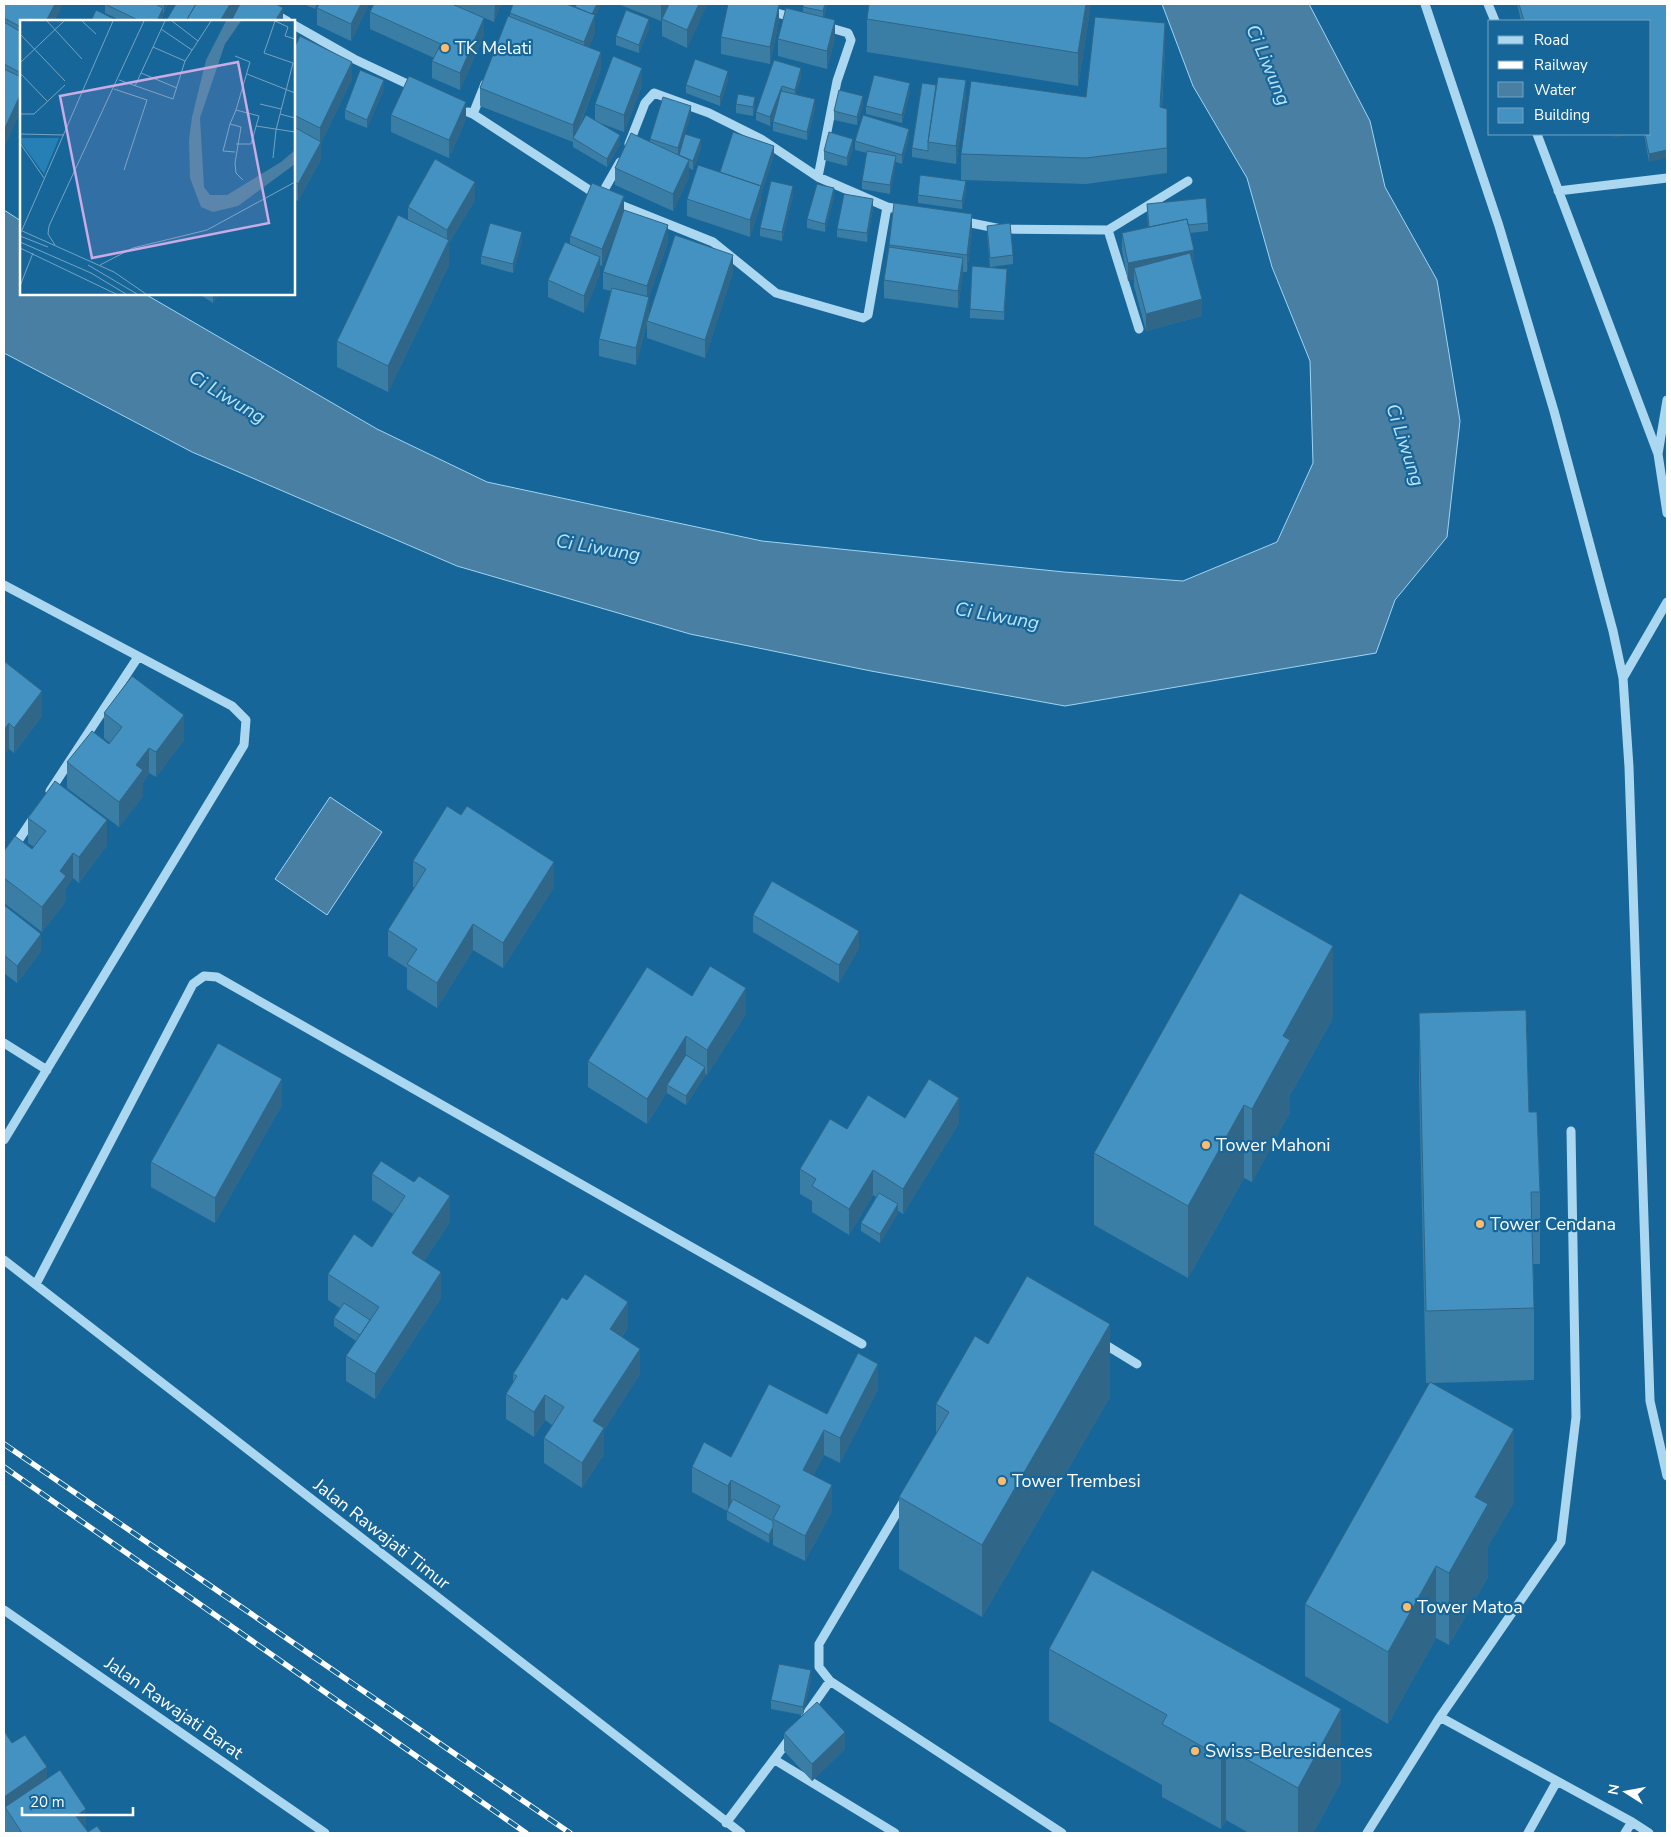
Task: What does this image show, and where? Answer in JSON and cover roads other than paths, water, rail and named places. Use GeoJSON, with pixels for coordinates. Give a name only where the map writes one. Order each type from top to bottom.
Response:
{"type":"FeatureCollection","features":[{"type":"Feature","properties":{"kind":"street"},"geometry":{"type":"LineString","coordinates":[[256,4],[285,20]]}},
{"type":"Feature","properties":{"kind":"street"},"geometry":{"type":"LineString","coordinates":[[753,4],[766,10],[848,33],[851,40],[837,81],[818,177]]}},
{"type":"Feature","properties":{"kind":"street"},"geometry":{"type":"LineString","coordinates":[[1425,4],[1498,226],[1554,411],[1614,631],[1622,678],[1629,766],[1650,1401],[1667,1476]]}},
{"type":"Feature","properties":{"kind":"street"},"geometry":{"type":"LineString","coordinates":[[1488,4],[1495,20]]}},
{"type":"Feature","properties":{"kind":"street"},"geometry":{"type":"LineString","coordinates":[[295,26],[354,59],[422,91]]}},
{"type":"Feature","properties":{"kind":"street"},"geometry":{"type":"LineString","coordinates":[[472,114],[488,77]]}},
{"type":"Feature","properties":{"kind":"street"},"geometry":{"type":"LineString","coordinates":[[600,197],[626,151],[645,102],[654,94],[709,113],[761,139],[818,177],[887,207],[916,212]]}},
{"type":"Feature","properties":{"kind":"street"},"geometry":{"type":"LineString","coordinates":[[456,106],[472,114],[600,197],[713,242],[776,293],[863,318],[868,315],[887,207]]}},
{"type":"Feature","properties":{"kind":"street"},"geometry":{"type":"LineString","coordinates":[[1537,135],[1658,454],[1667,513]]}},
{"type":"Feature","properties":{"kind":"street"},"geometry":{"type":"LineString","coordinates":[[1558,191],[1667,178]]}},
{"type":"Feature","properties":{"kind":"street"},"geometry":{"type":"LineString","coordinates":[[954,220],[1001,229],[1108,230],[1188,181]]}},
{"type":"Feature","properties":{"kind":"street"},"geometry":{"type":"LineString","coordinates":[[1108,230],[1139,330]]}},
{"type":"Feature","properties":{"kind":"street"},"geometry":{"type":"LineString","coordinates":[[1658,454],[1667,400]]}},
{"type":"Feature","properties":{"kind":"street"},"geometry":{"type":"LineString","coordinates":[[4,584],[232,706],[246,720],[244,745],[4,1140]]}},
{"type":"Feature","properties":{"kind":"street"},"geometry":{"type":"LineString","coordinates":[[1622,678],[1667,602]]}},
{"type":"Feature","properties":{"kind":"street"},"geometry":{"type":"LineString","coordinates":[[47,797],[138,657]]}},
{"type":"Feature","properties":{"kind":"street"},"geometry":{"type":"LineString","coordinates":[[4,862],[41,805]]}},
{"type":"Feature","properties":{"kind":"street"},"geometry":{"type":"LineString","coordinates":[[36,1284],[193,984],[204,976],[217,977],[862,1344]]}},
{"type":"Feature","properties":{"kind":"street"},"geometry":{"type":"LineString","coordinates":[[4,1044],[47,1070]]}},
{"type":"Feature","properties":{"kind":"street"},"geometry":{"type":"LineString","coordinates":[[1366,1833],[1440,1716],[1561,1542],[1576,1417],[1571,1131]]}},
{"type":"Feature","properties":{"kind":"street","name":"Jalan Rawajati Timur"},"geometry":{"type":"LineString","coordinates":[[4,1260],[741,1833]]}},
{"type":"Feature","properties":{"kind":"street"},"geometry":{"type":"LineString","coordinates":[[1090,1336],[1137,1364]]}},
{"type":"Feature","properties":{"kind":"street"},"geometry":{"type":"LineString","coordinates":[[909,1493],[819,1644],[819,1667],[830,1681],[1062,1833]]}},
{"type":"Feature","properties":{"kind":"street","name":"Jalan Rawajati Barat"},"geometry":{"type":"LineString","coordinates":[[4,1610],[325,1833]]}},
{"type":"Feature","properties":{"kind":"street"},"geometry":{"type":"LineString","coordinates":[[726,1823],[775,1760],[830,1681]]}},
{"type":"Feature","properties":{"kind":"street"},"geometry":{"type":"LineString","coordinates":[[1440,1716],[1649,1833]]}},
{"type":"Feature","properties":{"kind":"street"},"geometry":{"type":"LineString","coordinates":[[775,1760],[895,1833]]}},
{"type":"Feature","properties":{"kind":"street"},"geometry":{"type":"LineString","coordinates":[[1528,1833],[1557,1782]]}},
{"type":"Feature","properties":{"kind":"street"},"geometry":{"type":"LineString","coordinates":[[1625,1833],[1632,1822]]}},
{"type":"Feature","properties":{"kind":"water","name":"Ci Liwung"},"geometry":{"type":"Polygon","coordinates":[[[1162,4],[1309,4],[1370,121],[1385,187],[1437,280],[1460,421],[1447,537],[1395,600],[1376,653],[1065,706],[871,671],[690,634],[457,566],[192,452],[4,353],[4,210],[20,220],[20,295],[147,295],[377,429],[487,482],[762,541],[1064,572],[1183,581],[1277,542],[1313,463],[1310,361],[1272,267],[1247,178],[1193,86],[1162,4]]]}},
{"type":"Feature","properties":{"kind":"water"},"geometry":{"type":"Polygon","coordinates":[[[330,797],[382,832],[327,915],[275,879],[330,797]]]}},
{"type":"Feature","properties":{"kind":"railway"},"geometry":{"type":"LineString","coordinates":[[4,1444],[570,1833]]}},
{"type":"Feature","properties":{"kind":"railway"},"geometry":{"type":"LineString","coordinates":[[4,1467],[526,1833]]}},
{"type":"Feature","properties":{"kind":"place","name":"TK Melati"},"geometry":{"type":"Point","coordinates":[445,48]}},
{"type":"Feature","properties":{"kind":"place","name":"Tower Mahoni"},"geometry":{"type":"Point","coordinates":[1206,1145]}},
{"type":"Feature","properties":{"kind":"place","name":"Tower Cendana"},"geometry":{"type":"Point","coordinates":[1480,1224]}},
{"type":"Feature","properties":{"kind":"place","name":"Tower Trembesi"},"geometry":{"type":"Point","coordinates":[1002,1481]}},
{"type":"Feature","properties":{"kind":"place","name":"Tower Matoa"},"geometry":{"type":"Point","coordinates":[1407,1607]}},
{"type":"Feature","properties":{"kind":"place","name":"Swiss-Belresidences"},"geometry":{"type":"Point","coordinates":[1195,1751]}}]}
